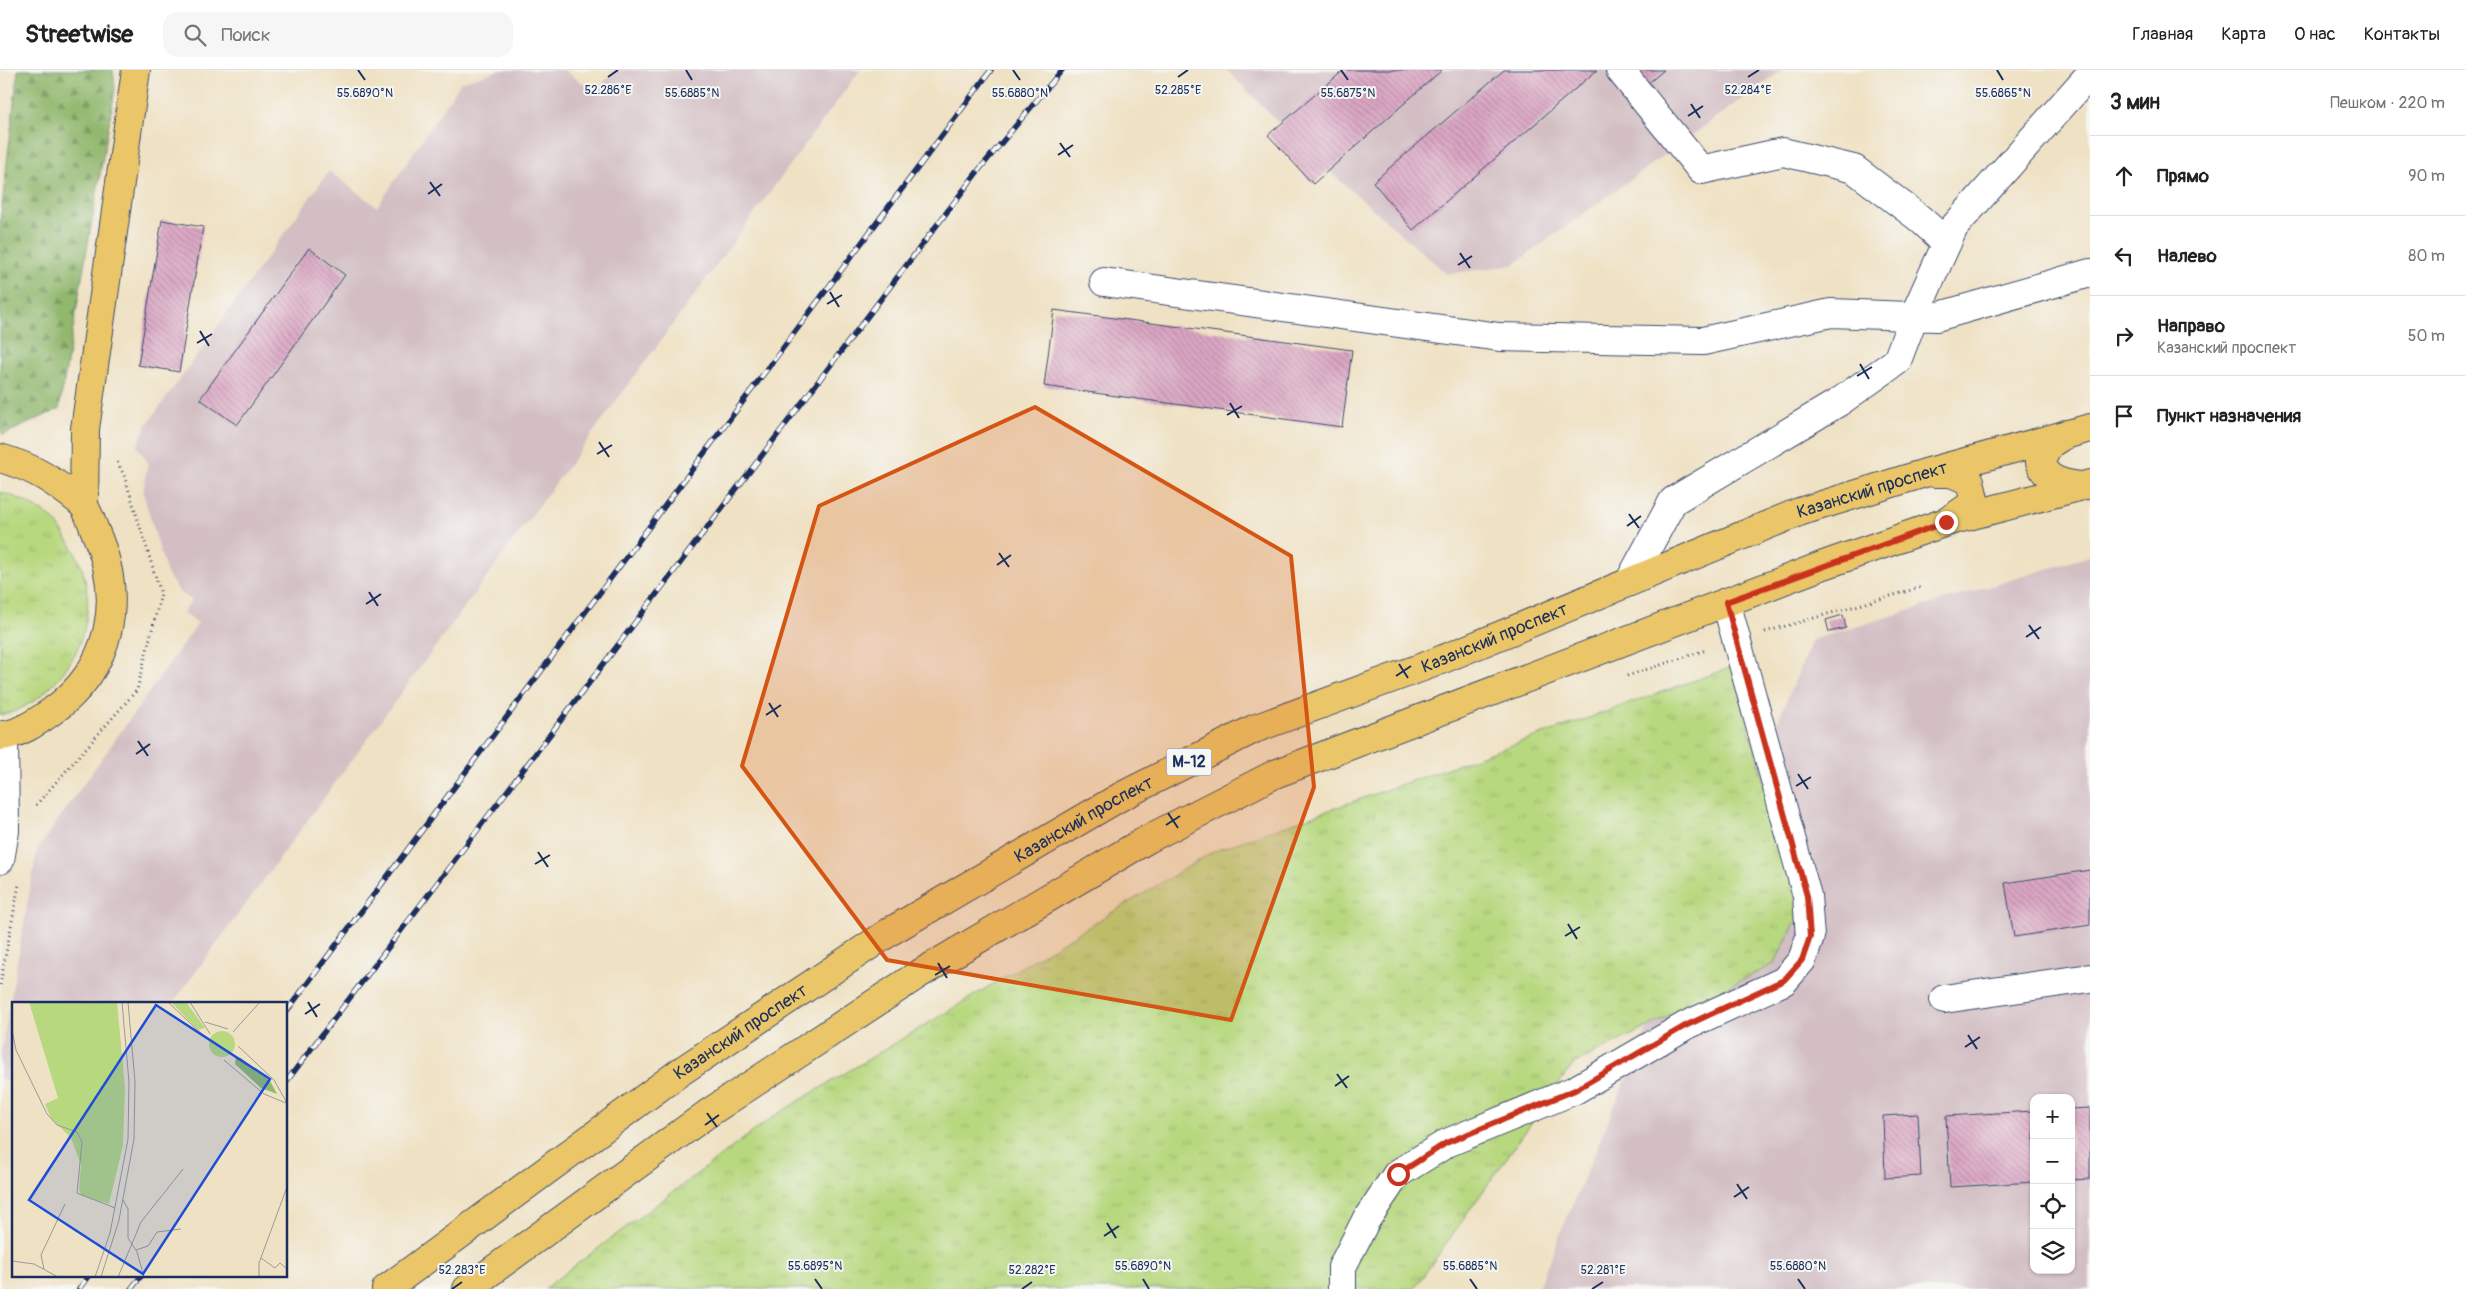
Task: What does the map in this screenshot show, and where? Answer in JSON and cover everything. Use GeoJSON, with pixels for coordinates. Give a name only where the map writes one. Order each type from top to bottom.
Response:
{"type":"FeatureCollection","features":[{"type":"Feature","properties":{"kind":"main road"},"geometry":{"type":"LineString","coordinates":[[2,736],[36,724],[68,700],[96,663],[109,628],[112,586],[106,554],[84,505],[85,429],[136,70]]}},
{"type":"Feature","properties":{"kind":"main road"},"geometry":{"type":"LineString","coordinates":[[2079,431],[2050,444],[2040,462],[2043,471],[2062,484],[2086,485]]}},
{"type":"Feature","properties":{"kind":"main road","name":"Казанский проспект"},"geometry":{"type":"LineString","coordinates":[[386,1289],[688,1066],[891,931],[1120,797],[1254,729],[1431,664],[1799,512],[1925,473],[2079,431]]}},
{"type":"Feature","properties":{"kind":"main road"},"geometry":{"type":"LineString","coordinates":[[0,458],[29,467],[50,479],[84,505]]}},
{"type":"Feature","properties":{"kind":"main road"},"geometry":{"type":"LineString","coordinates":[[1925,473],[1951,473],[1970,481],[1974,499],[1967,508],[1946,522]]}},
{"type":"Feature","properties":{"kind":"main road"},"geometry":{"type":"LineString","coordinates":[[467,1289],[707,1114],[919,974],[1148,839],[1275,774],[1726,602],[1946,522],[2086,485]]}},
{"type":"Feature","properties":{"kind":"lane"},"geometry":{"type":"LineString","coordinates":[[1620,70],[1700,170],[1783,152],[1854,170],[1919,218],[1947,243]]}},
{"type":"Feature","properties":{"kind":"lane"},"geometry":{"type":"LineString","coordinates":[[1629,582],[1673,501],[1839,402],[1897,361],[1914,316],[1954,227],[2090,74]]}},
{"type":"Feature","properties":{"kind":"lane"},"geometry":{"type":"LineString","coordinates":[[1104,282],[1499,337],[1703,340],[1831,313],[1936,317],[2090,273]]}},
{"type":"Feature","properties":{"kind":"lane"},"geometry":{"type":"LineString","coordinates":[[1342,1289],[1342,1267],[1366,1220],[1398,1174],[1446,1143],[1575,1090],[1685,1026],[1784,980],[1802,960],[1810,937],[1807,896],[1726,602]]}},
{"type":"Feature","properties":{"kind":"lane"},"geometry":{"type":"LineString","coordinates":[[0,860],[5,831],[2,736]]}},
{"type":"Feature","properties":{"kind":"lane"},"geometry":{"type":"LineString","coordinates":[[1944,999],[2090,978]]}},
{"type":"Feature","properties":{"kind":"path"},"geometry":{"type":"LineString","coordinates":[[1622,677],[1736,640],[1922,587]]}},
{"type":"Feature","properties":{"kind":"highlighted area"},"geometry":{"type":"Polygon","coordinates":[[[1035,407],[1291,556],[1314,787],[1231,1020],[887,960],[742,766],[819,506],[1035,407]]]}},
{"type":"Feature","properties":{"kind":"shaded area"},"geometry":{"type":"Polygon","coordinates":[[[499,70],[564,70],[596,93],[614,70],[860,70],[174,1002],[12,1002],[12,1084],[0,1078],[0,1057],[37,850],[198,623],[183,612],[192,600],[180,593],[167,574],[143,493],[148,463],[137,446],[146,426],[329,171],[377,207],[461,82],[499,70]]]}},
{"type":"Feature","properties":{"kind":"shaded area"},"geometry":{"type":"Polygon","coordinates":[[[1227,70],[1782,70],[1513,265],[1447,274],[1307,152],[1227,70]]]}},
{"type":"Feature","properties":{"kind":"shaded area"},"geometry":{"type":"Polygon","coordinates":[[[2090,556],[2090,1289],[1537,1289],[1812,640],[2090,556]]]}},
{"type":"Feature","properties":{"kind":"green space"},"geometry":{"type":"Polygon","coordinates":[[[18,70],[113,70],[115,89],[59,409],[3,435],[0,429],[0,222],[18,70]]]}},
{"type":"Feature","properties":{"kind":"green space"},"geometry":{"type":"Polygon","coordinates":[[[0,492],[28,503],[56,522],[77,557],[84,576],[87,595],[87,615],[83,634],[76,652],[52,685],[35,700],[22,708],[0,715],[0,492]]]}},
{"type":"Feature","properties":{"kind":"green space"},"geometry":{"type":"Polygon","coordinates":[[[1732,667],[1800,913],[1774,964],[1573,1064],[1414,1289],[544,1289],[774,1116],[1214,851],[1732,667]]]}},
{"type":"Feature","properties":{"kind":"building"},"geometry":{"type":"Polygon","coordinates":[[[1344,70],[1442,70],[1313,184],[1268,135],[1344,70]]]}},
{"type":"Feature","properties":{"kind":"building"},"geometry":{"type":"Polygon","coordinates":[[[1504,70],[1597,70],[1413,230],[1373,182],[1504,70]]]}},
{"type":"Feature","properties":{"kind":"building"},"geometry":{"type":"Polygon","coordinates":[[[1633,70],[1664,70],[1646,85],[1633,70]]]}},
{"type":"Feature","properties":{"kind":"building"},"geometry":{"type":"Polygon","coordinates":[[[162,220],[203,227],[179,372],[138,365],[162,220]]]}},
{"type":"Feature","properties":{"kind":"building"},"geometry":{"type":"Polygon","coordinates":[[[309,248],[345,275],[237,425],[200,399],[309,248]]]}},
{"type":"Feature","properties":{"kind":"building"},"geometry":{"type":"Polygon","coordinates":[[[1054,310],[1352,350],[1342,427],[1044,386],[1054,310]]]}},
{"type":"Feature","properties":{"kind":"building"},"geometry":{"type":"Polygon","coordinates":[[[1843,615],[1846,628],[1829,632],[1826,620],[1843,615]]]}},
{"type":"Feature","properties":{"kind":"building"},"geometry":{"type":"Polygon","coordinates":[[[2090,870],[2090,925],[2014,937],[2005,883],[2090,870]]]}},
{"type":"Feature","properties":{"kind":"building"},"geometry":{"type":"Polygon","coordinates":[[[2090,1108],[2090,1179],[2075,1180],[2075,1109],[2090,1108]]]}},
{"type":"Feature","properties":{"kind":"building"},"geometry":{"type":"Polygon","coordinates":[[[2030,1111],[2030,1182],[1950,1187],[1946,1116],[2030,1111]]]}},
{"type":"Feature","properties":{"kind":"building"},"geometry":{"type":"Polygon","coordinates":[[[1918,1114],[1921,1176],[1885,1178],[1883,1116],[1918,1114]]]}},
{"type":"Feature","properties":{"kind":"railway"},"geometry":{"type":"LineString","coordinates":[[288,1009],[991,70]]}},
{"type":"Feature","properties":{"kind":"railway"},"geometry":{"type":"LineString","coordinates":[[288,1079],[978,171],[1062,70]]}},
{"type":"Feature","properties":{"kind":"railway"},"geometry":{"type":"LineString","coordinates":[[79,1289],[88,1276]]}},
{"type":"Feature","properties":{"kind":"railway"},"geometry":{"type":"LineString","coordinates":[[131,1289],[141,1276]]}},
{"type":"Feature","properties":{"kind":"route"},"geometry":{"type":"LineString","coordinates":[[1398,1174],[1446,1143],[1575,1090],[1685,1026],[1784,980],[1802,960],[1810,937],[1807,896],[1726,602],[1946,522]]}}]}
